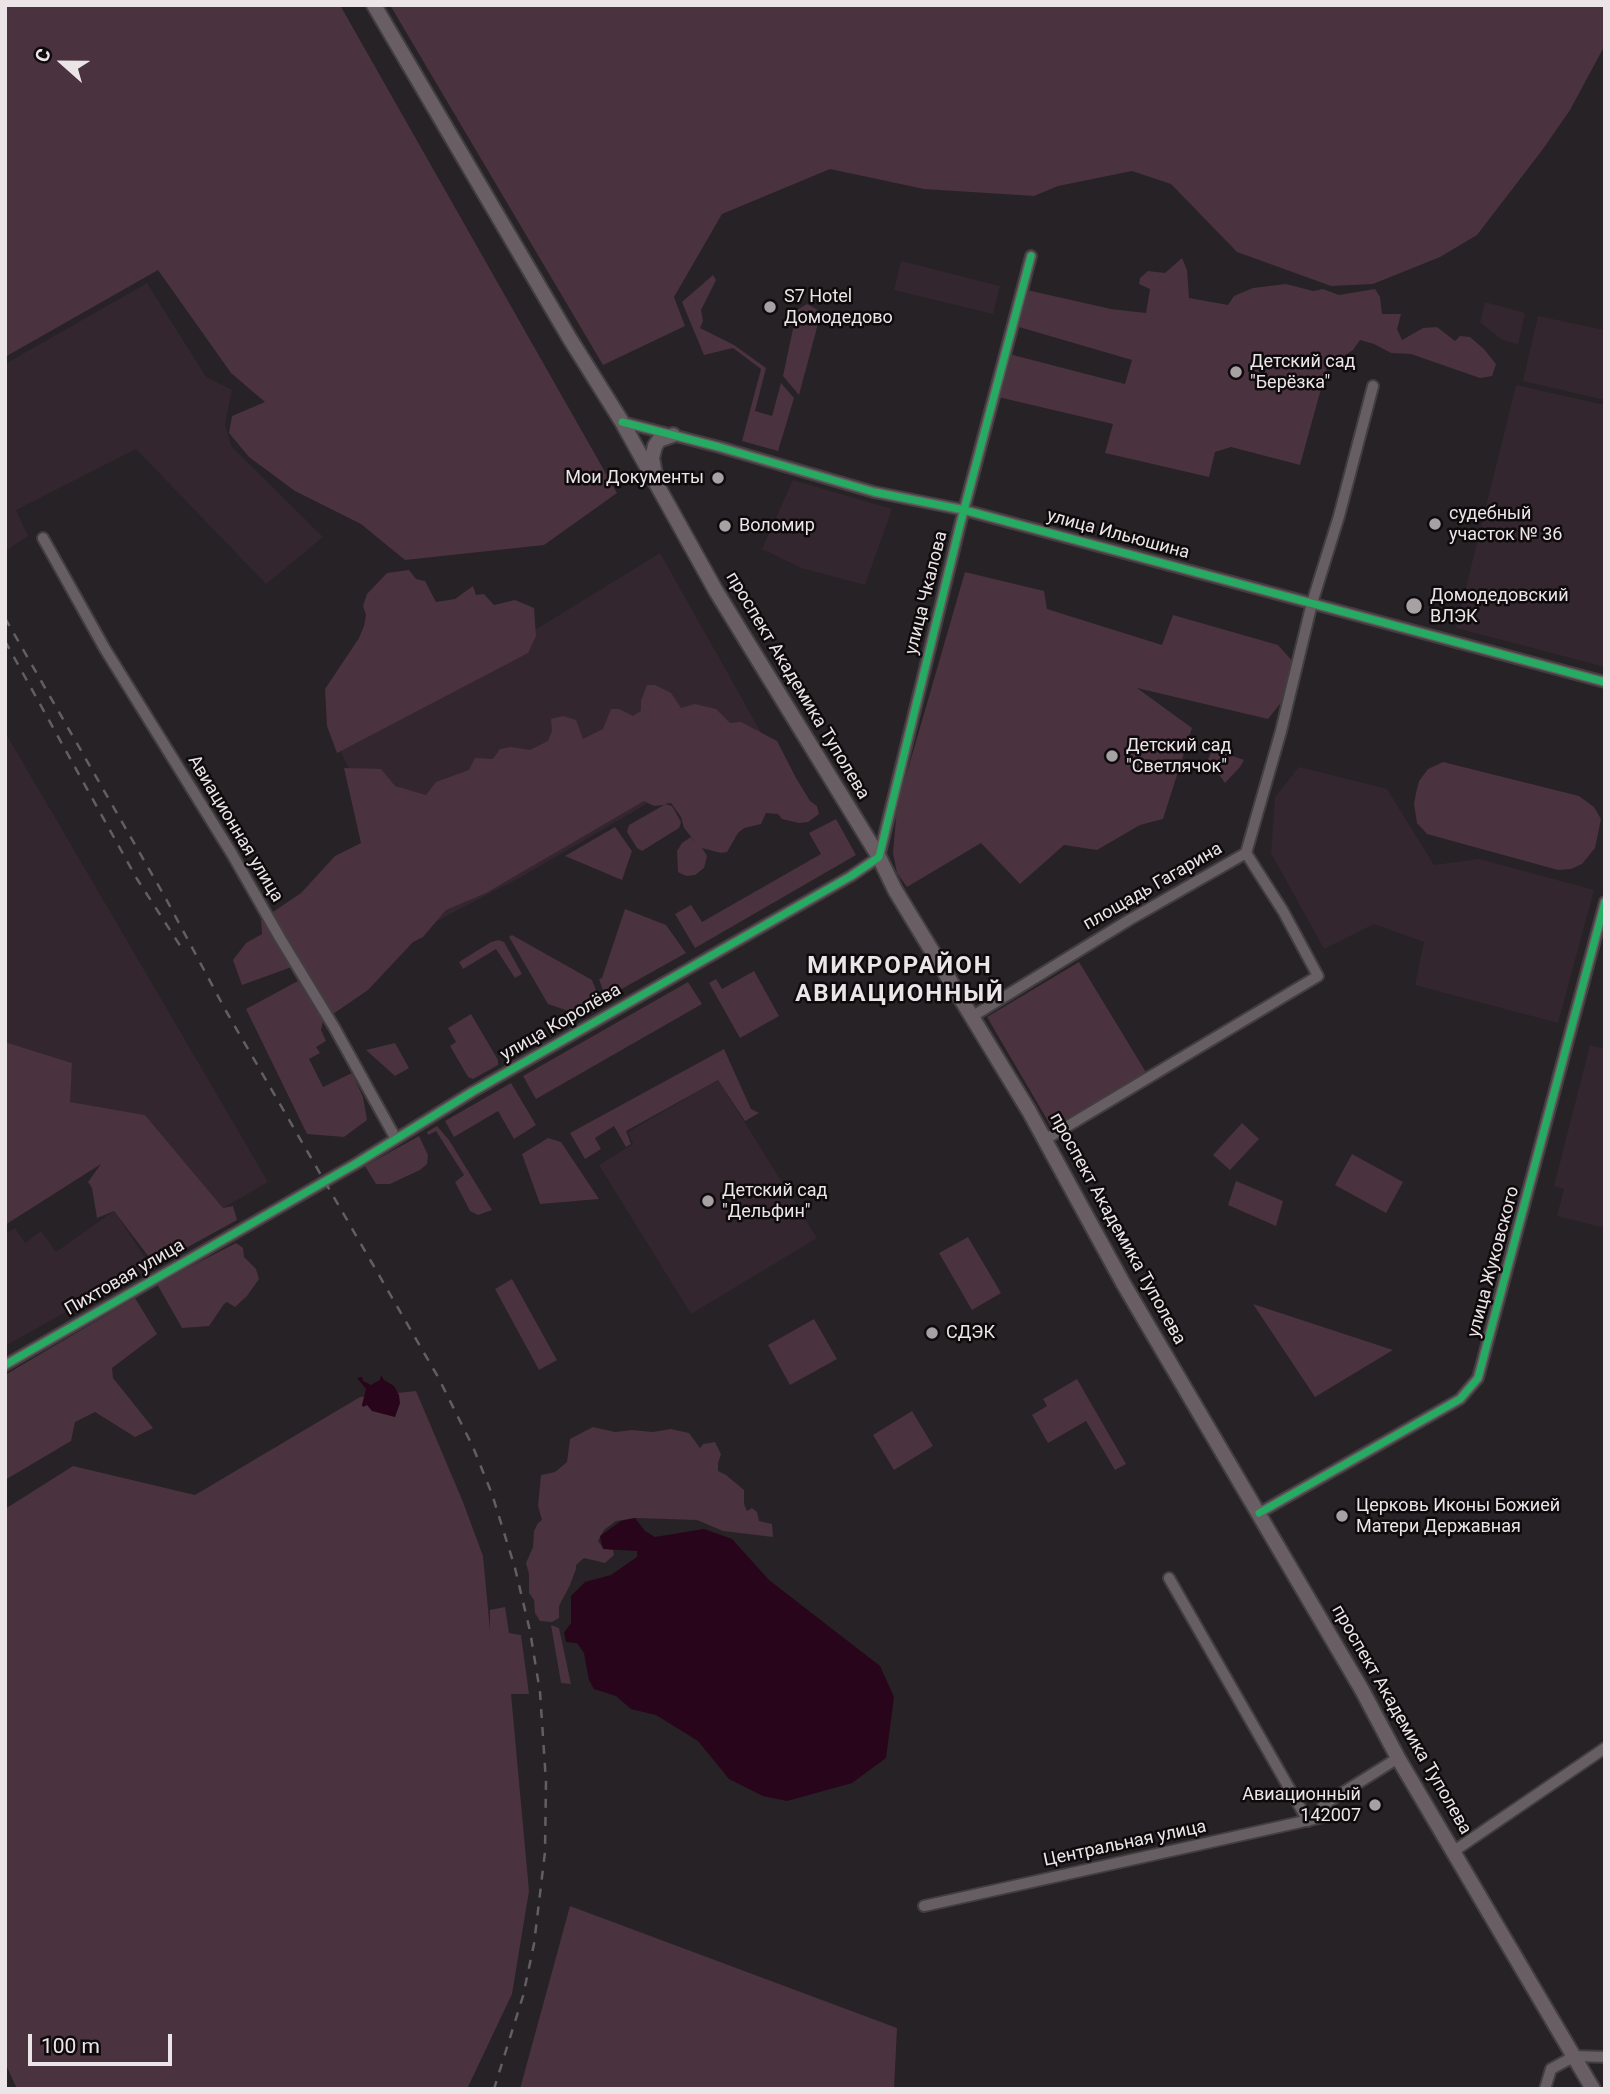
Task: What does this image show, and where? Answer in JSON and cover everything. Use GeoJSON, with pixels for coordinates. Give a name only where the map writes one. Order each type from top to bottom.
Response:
{"type":"FeatureCollection","features":[{"type":"Feature","properties":{"kind":"main road","name":"проспект Академика Туполева"},"geometry":{"type":"LineString","coordinates":[[374,5],[570,339],[622,422],[716,591],[879,857],[895,890],[1046,1139],[1123,1283],[1593,2089]]}},
{"type":"Feature","properties":{"kind":"main road"},"geometry":{"type":"LineString","coordinates":[[657,482],[653,452],[660,440],[673,435]]}},
{"type":"Feature","properties":{"kind":"street","name":"улица Чкалова"},"geometry":{"type":"LineString","coordinates":[[879,857],[964,510],[1031,256]]}},
{"type":"Feature","properties":{"kind":"street"},"geometry":{"type":"LineString","coordinates":[[1245,853],[1293,687],[1312,603],[1339,516],[1373,386]]}},
{"type":"Feature","properties":{"kind":"street","name":"улица Ильюшина"},"geometry":{"type":"LineString","coordinates":[[622,422],[874,492],[964,510],[1605,681]]}},
{"type":"Feature","properties":{"kind":"street","name":"Авиационная улица"},"geometry":{"type":"LineString","coordinates":[[43,538],[105,649],[232,854],[279,938],[334,1027],[396,1139]]}},
{"type":"Feature","properties":{"kind":"street","name":"площадь Гагарина"},"geometry":{"type":"LineString","coordinates":[[973,1016],[1129,920],[1245,853],[1283,911],[1318,976],[1046,1139]]}},
{"type":"Feature","properties":{"kind":"street","name":"улица Королёва"},"geometry":{"type":"LineString","coordinates":[[260,1219],[472,1092],[879,857]]}},
{"type":"Feature","properties":{"kind":"street","name":"улица Жуковского"},"geometry":{"type":"LineString","coordinates":[[1259,1513],[1460,1399],[1478,1378],[1605,902]]}},
{"type":"Feature","properties":{"kind":"street","name":"Пихтовая улица"},"geometry":{"type":"LineString","coordinates":[[5,1365],[260,1219]]}},
{"type":"Feature","properties":{"kind":"street"},"geometry":{"type":"LineString","coordinates":[[1169,1578],[1308,1821]]}},
{"type":"Feature","properties":{"kind":"street"},"geometry":{"type":"LineString","coordinates":[[1454,1851],[1605,1748]]}},
{"type":"Feature","properties":{"kind":"street","name":"Центральная улица"},"geometry":{"type":"LineString","coordinates":[[924,1906],[1332,1815],[1323,1805],[1398,1758]]}},
{"type":"Feature","properties":{"kind":"street"},"geometry":{"type":"LineString","coordinates":[[1545,2089],[1551,2069],[1575,2056],[1605,2057]]}},
{"type":"Feature","properties":{"kind":"shaded area"},"geometry":{"type":"Polygon","coordinates":[[[5,5],[340,5],[617,493],[544,545],[405,560],[361,524],[295,491],[249,457],[229,433],[232,416],[265,402],[231,373],[158,270],[5,357],[5,5]]]}},
{"type":"Feature","properties":{"kind":"shaded area"},"geometry":{"type":"Polygon","coordinates":[[[390,5],[1605,5],[1605,45],[1570,110],[1477,235],[1440,257],[1373,284],[1331,286],[1237,252],[1171,184],[1132,171],[1058,186],[1034,196],[924,189],[830,169],[722,214],[674,297],[685,326],[603,365],[390,5]]]}},
{"type":"Feature","properties":{"kind":"shaded area"},"geometry":{"type":"Polygon","coordinates":[[[1182,258],[1187,270],[1189,298],[1228,305],[1234,296],[1253,288],[1286,284],[1313,291],[1323,289],[1339,295],[1375,289],[1380,297],[1382,314],[1401,314],[1397,329],[1402,340],[1423,328],[1437,327],[1455,341],[1460,336],[1470,337],[1496,364],[1492,376],[1480,378],[1411,354],[1391,353],[1360,340],[1353,350],[1327,367],[1300,465],[1231,447],[1215,452],[1209,477],[1105,453],[1113,424],[998,397],[1009,354],[1125,384],[1132,360],[1019,327],[1027,290],[1111,309],[1146,313],[1150,289],[1139,284],[1140,278],[1148,271],[1165,273],[1182,258]]]}},
{"type":"Feature","properties":{"kind":"shaded area"},"geometry":{"type":"Polygon","coordinates":[[[901,261],[1000,286],[993,314],[894,290],[901,261]]]}},
{"type":"Feature","properties":{"kind":"shaded area"},"geometry":{"type":"Polygon","coordinates":[[[713,275],[716,280],[701,310],[703,321],[700,328],[734,345],[766,368],[755,411],[772,416],[781,383],[794,398],[778,451],[742,441],[761,369],[733,348],[704,355],[682,302],[713,275]]]}},
{"type":"Feature","properties":{"kind":"shaded area"},"geometry":{"type":"Polygon","coordinates":[[[147,283],[206,377],[232,390],[225,424],[231,446],[323,537],[266,584],[136,449],[16,510],[28,536],[5,551],[5,364],[147,283]]]}},
{"type":"Feature","properties":{"kind":"shaded area"},"geometry":{"type":"Polygon","coordinates":[[[1485,302],[1525,313],[1518,345],[1501,339],[1480,322],[1485,302]]]}},
{"type":"Feature","properties":{"kind":"shaded area"},"geometry":{"type":"Polygon","coordinates":[[[807,304],[818,310],[820,316],[799,395],[783,376],[797,310],[807,304]]]}},
{"type":"Feature","properties":{"kind":"shaded area"},"geometry":{"type":"Polygon","coordinates":[[[1538,316],[1605,330],[1605,400],[1523,381],[1538,316]]]}},
{"type":"Feature","properties":{"kind":"shaded area"},"geometry":{"type":"Polygon","coordinates":[[[1516,385],[1605,405],[1605,667],[1456,628],[1516,385]]]}},
{"type":"Feature","properties":{"kind":"shaded area"},"geometry":{"type":"Polygon","coordinates":[[[793,480],[892,509],[865,585],[801,568],[762,549],[793,480]]]}},
{"type":"Feature","properties":{"kind":"shaded area"},"geometry":{"type":"Polygon","coordinates":[[[660,553],[763,736],[521,877],[435,922],[417,906],[340,750],[660,553]]]}},
{"type":"Feature","properties":{"kind":"shaded area"},"geometry":{"type":"Polygon","coordinates":[[[409,570],[416,579],[425,581],[436,602],[455,599],[473,586],[476,595],[484,594],[494,605],[515,600],[534,608],[536,636],[528,653],[337,753],[327,726],[325,689],[359,638],[366,615],[363,606],[367,594],[387,573],[409,570]]]}},
{"type":"Feature","properties":{"kind":"shaded area"},"geometry":{"type":"Polygon","coordinates":[[[965,572],[1044,591],[1047,609],[1162,645],[1173,615],[1278,645],[1295,664],[1287,695],[1268,719],[1137,688],[1192,728],[1163,819],[1140,825],[1097,850],[1064,845],[1020,884],[981,843],[907,887],[897,873],[893,853],[897,807],[965,572]]]}},
{"type":"Feature","properties":{"kind":"shaded area"},"geometry":{"type":"Polygon","coordinates":[[[647,685],[655,685],[671,693],[681,708],[695,704],[716,709],[730,723],[741,722],[777,741],[810,801],[817,806],[819,814],[808,822],[799,823],[782,819],[778,814],[766,813],[761,824],[744,828],[738,833],[727,852],[702,848],[707,856],[704,868],[695,875],[686,876],[678,872],[677,851],[682,843],[691,837],[697,844],[684,828],[681,817],[671,803],[665,804],[672,806],[681,822],[679,828],[642,851],[627,832],[629,825],[664,805],[654,806],[644,801],[486,893],[446,910],[423,937],[413,942],[368,990],[333,1014],[300,964],[242,985],[233,960],[246,943],[262,934],[261,920],[301,893],[335,856],[361,843],[344,768],[381,769],[395,786],[426,795],[436,782],[469,770],[475,758],[493,759],[500,749],[511,747],[530,750],[548,741],[552,731],[551,719],[563,716],[576,720],[583,739],[603,729],[611,709],[619,709],[633,716],[641,711],[641,701],[647,685]]]}},
{"type":"Feature","properties":{"kind":"shaded area"},"geometry":{"type":"Polygon","coordinates":[[[5,732],[268,1182],[223,1208],[145,1115],[69,1102],[72,1063],[5,1042],[5,732]]]}},
{"type":"Feature","properties":{"kind":"shaded area"},"geometry":{"type":"Polygon","coordinates":[[[1213,749],[1244,760],[1225,783],[1208,759],[1213,749]]]}},
{"type":"Feature","properties":{"kind":"shaded area"},"geometry":{"type":"Polygon","coordinates":[[[1443,762],[1579,796],[1594,807],[1601,819],[1595,848],[1582,864],[1571,869],[1558,870],[1427,834],[1417,823],[1414,804],[1416,793],[1419,781],[1428,769],[1443,762]]]}},
{"type":"Feature","properties":{"kind":"shaded area"},"geometry":{"type":"Polygon","coordinates":[[[1299,767],[1387,789],[1434,865],[1479,859],[1594,890],[1558,1023],[1415,985],[1424,942],[1374,924],[1324,949],[1271,853],[1275,797],[1299,767]]]}},
{"type":"Feature","properties":{"kind":"shaded area"},"geometry":{"type":"Polygon","coordinates":[[[836,819],[856,855],[695,948],[675,914],[691,905],[702,922],[821,854],[809,833],[836,819]]]}},
{"type":"Feature","properties":{"kind":"shaded area"},"geometry":{"type":"Polygon","coordinates":[[[615,827],[632,851],[622,880],[565,856],[615,827]]]}},
{"type":"Feature","properties":{"kind":"shaded area"},"geometry":{"type":"Polygon","coordinates":[[[625,909],[666,925],[686,953],[605,996],[599,979],[602,978],[625,909]]]}},
{"type":"Feature","properties":{"kind":"shaded area"},"geometry":{"type":"Polygon","coordinates":[[[512,935],[592,980],[600,1000],[574,1013],[548,1004],[509,937],[512,935]]]}},
{"type":"Feature","properties":{"kind":"shaded area"},"geometry":{"type":"Polygon","coordinates":[[[491,942],[504,942],[522,974],[515,978],[496,949],[463,969],[459,962],[491,942]]]}},
{"type":"Feature","properties":{"kind":"shaded area"},"geometry":{"type":"Polygon","coordinates":[[[1079,962],[1147,1074],[1052,1128],[987,1017],[1079,962]]]}},
{"type":"Feature","properties":{"kind":"shaded area"},"geometry":{"type":"Polygon","coordinates":[[[754,971],[779,1016],[740,1038],[709,983],[716,979],[722,989],[754,971]]]}},
{"type":"Feature","properties":{"kind":"shaded area"},"geometry":{"type":"Polygon","coordinates":[[[298,981],[323,1021],[321,1030],[326,1041],[316,1047],[320,1053],[309,1059],[323,1087],[352,1073],[363,1097],[367,1120],[344,1137],[307,1134],[246,1009],[298,981]]]}},
{"type":"Feature","properties":{"kind":"shaded area"},"geometry":{"type":"Polygon","coordinates":[[[688,982],[702,1004],[536,1099],[523,1076],[688,982]]]}},
{"type":"Feature","properties":{"kind":"shaded area"},"geometry":{"type":"Polygon","coordinates":[[[471,1014],[498,1060],[498,1065],[473,1079],[468,1077],[450,1046],[456,1042],[448,1028],[471,1014]]]}},
{"type":"Feature","properties":{"kind":"shaded area"},"geometry":{"type":"Polygon","coordinates":[[[5,1042],[72,1063],[70,1102],[145,1115],[223,1208],[233,1206],[237,1220],[155,1265],[114,1211],[97,1218],[92,1188],[88,1182],[101,1164],[5,1225],[5,1042]]]}},
{"type":"Feature","properties":{"kind":"shaded area"},"geometry":{"type":"Polygon","coordinates":[[[395,1043],[409,1068],[395,1076],[366,1050],[395,1043]]]}},
{"type":"Feature","properties":{"kind":"shaded area"},"geometry":{"type":"Polygon","coordinates":[[[1590,1045],[1605,1049],[1605,1228],[1557,1216],[1564,1189],[1554,1186],[1590,1045]]]}},
{"type":"Feature","properties":{"kind":"shaded area"},"geometry":{"type":"Polygon","coordinates":[[[724,1049],[751,1109],[759,1113],[745,1121],[718,1080],[626,1131],[631,1144],[626,1147],[614,1126],[595,1138],[601,1149],[585,1159],[570,1133],[724,1049]]]}},
{"type":"Feature","properties":{"kind":"shaded area","name":"Детский сад \"Дельфин\""},"geometry":{"type":"Polygon","coordinates":[[[718,1080],[817,1238],[691,1314],[599,1165],[633,1144],[628,1132],[718,1080]]]}},
{"type":"Feature","properties":{"kind":"shaded area"},"geometry":{"type":"Polygon","coordinates":[[[511,1083],[536,1125],[514,1139],[498,1111],[454,1137],[445,1121],[511,1083]]]}},
{"type":"Feature","properties":{"kind":"shaded area"},"geometry":{"type":"Polygon","coordinates":[[[1242,1123],[1259,1139],[1230,1170],[1213,1155],[1242,1123]]]}},
{"type":"Feature","properties":{"kind":"shaded area"},"geometry":{"type":"Polygon","coordinates":[[[437,1126],[449,1140],[492,1210],[478,1215],[470,1211],[455,1182],[464,1175],[436,1131],[428,1135],[427,1132],[437,1126]]]}},
{"type":"Feature","properties":{"kind":"shaded area"},"geometry":{"type":"Polygon","coordinates":[[[419,1136],[428,1155],[427,1164],[390,1184],[376,1184],[365,1166],[419,1136]]]}},
{"type":"Feature","properties":{"kind":"shaded area"},"geometry":{"type":"Polygon","coordinates":[[[548,1138],[561,1142],[599,1199],[540,1204],[522,1154],[548,1138]]]}},
{"type":"Feature","properties":{"kind":"shaded area"},"geometry":{"type":"Polygon","coordinates":[[[1352,1154],[1403,1182],[1386,1213],[1335,1185],[1352,1154]]]}},
{"type":"Feature","properties":{"kind":"shaded area"},"geometry":{"type":"Polygon","coordinates":[[[1236,1181],[1283,1201],[1276,1226],[1228,1205],[1236,1181]]]}},
{"type":"Feature","properties":{"kind":"shaded area"},"geometry":{"type":"Polygon","coordinates":[[[114,1211],[150,1265],[5,1346],[5,1234],[15,1228],[25,1243],[41,1231],[56,1252],[114,1211]]]}},
{"type":"Feature","properties":{"kind":"shaded area"},"geometry":{"type":"Polygon","coordinates":[[[968,1237],[1001,1293],[972,1310],[939,1253],[968,1237]]]}},
{"type":"Feature","properties":{"kind":"shaded area"},"geometry":{"type":"Polygon","coordinates":[[[236,1243],[243,1248],[244,1257],[256,1269],[259,1279],[235,1307],[227,1302],[224,1304],[209,1326],[182,1328],[157,1284],[236,1243]]]}},
{"type":"Feature","properties":{"kind":"shaded area"},"geometry":{"type":"Polygon","coordinates":[[[512,1279],[557,1360],[539,1370],[495,1289],[512,1279]]]}},
{"type":"Feature","properties":{"kind":"shaded area"},"geometry":{"type":"Polygon","coordinates":[[[135,1298],[157,1334],[112,1368],[113,1378],[153,1428],[135,1437],[95,1412],[75,1422],[71,1441],[5,1480],[5,1375],[135,1298]]]}},
{"type":"Feature","properties":{"kind":"shaded area"},"geometry":{"type":"Polygon","coordinates":[[[1253,1304],[1393,1350],[1315,1397],[1253,1304]]]}},
{"type":"Feature","properties":{"kind":"shaded area"},"geometry":{"type":"Polygon","coordinates":[[[814,1319],[837,1359],[790,1385],[768,1345],[814,1319]]]}},
{"type":"Feature","properties":{"kind":"shaded area"},"geometry":{"type":"Polygon","coordinates":[[[381,1375],[394,1386],[399,1395],[400,1403],[395,1417],[372,1411],[367,1405],[362,1405],[366,1389],[357,1378],[362,1377],[363,1381],[371,1385],[380,1380],[381,1375]]]}},
{"type":"Feature","properties":{"kind":"shaded area"},"geometry":{"type":"Polygon","coordinates":[[[1077,1379],[1126,1464],[1115,1470],[1086,1421],[1048,1443],[1032,1415],[1047,1406],[1043,1399],[1077,1379]]]}},
{"type":"Feature","properties":{"kind":"shaded area"},"geometry":{"type":"Polygon","coordinates":[[[416,1391],[483,1556],[490,1630],[490,1610],[505,1607],[509,1633],[521,1635],[529,1694],[511,1694],[529,1891],[512,1994],[467,2089],[17,2089],[5,2063],[5,1509],[73,1466],[195,1495],[360,1397],[416,1391]]]}},
{"type":"Feature","properties":{"kind":"shaded area"},"geometry":{"type":"Polygon","coordinates":[[[912,1411],[933,1446],[894,1470],[873,1435],[912,1411]]]}},
{"type":"Feature","properties":{"kind":"shaded area"},"geometry":{"type":"Polygon","coordinates":[[[593,1427],[615,1432],[671,1429],[689,1433],[700,1448],[703,1444],[715,1442],[721,1454],[718,1471],[744,1490],[747,1511],[752,1508],[757,1512],[759,1521],[772,1524],[773,1537],[723,1531],[697,1520],[635,1518],[616,1521],[604,1530],[598,1541],[603,1548],[613,1550],[614,1555],[605,1563],[584,1558],[576,1565],[570,1585],[559,1606],[559,1618],[552,1622],[540,1621],[529,1593],[526,1563],[533,1547],[534,1531],[542,1520],[538,1506],[541,1475],[555,1472],[567,1462],[570,1439],[593,1427]]]}},
{"type":"Feature","properties":{"kind":"shaded area"},"geometry":{"type":"Polygon","coordinates":[[[635,1518],[645,1531],[655,1537],[704,1529],[732,1539],[769,1580],[880,1666],[894,1697],[886,1758],[852,1783],[787,1801],[763,1796],[729,1779],[698,1741],[656,1715],[631,1709],[616,1696],[594,1689],[589,1680],[584,1653],[577,1643],[566,1642],[564,1633],[571,1623],[571,1596],[585,1582],[611,1575],[637,1557],[637,1551],[603,1549],[600,1536],[621,1521],[635,1518]]]}},
{"type":"Feature","properties":{"kind":"shaded area"},"geometry":{"type":"Polygon","coordinates":[[[551,1625],[559,1628],[571,1684],[561,1683],[551,1625]]]}},
{"type":"Feature","properties":{"kind":"shaded area"},"geometry":{"type":"Polygon","coordinates":[[[570,1906],[897,2028],[894,2089],[520,2089],[570,1906]]]}},
{"type":"Feature","properties":{"kind":"railway"},"geometry":{"type":"LineString","coordinates":[[5,618],[165,897],[226,1011],[438,1377],[473,1447],[492,1494],[515,1568],[530,1631],[540,1692],[546,1782],[545,1852],[534,1944],[523,1996],[494,2089]]}},
{"type":"Feature","properties":{"kind":"railway"},"geometry":{"type":"LineString","coordinates":[[5,641],[137,879],[181,947]]}},
{"type":"Feature","properties":{"kind":"cycle path"},"geometry":{"type":"LineString","coordinates":[[5,1365],[357,1163],[472,1092],[851,876],[879,857],[960,525],[1031,256]]}},
{"type":"Feature","properties":{"kind":"cycle path"},"geometry":{"type":"LineString","coordinates":[[622,422],[874,492],[964,510],[1605,682]]}},
{"type":"Feature","properties":{"kind":"cycle path"},"geometry":{"type":"LineString","coordinates":[[1259,1513],[1460,1399],[1478,1378],[1605,902]]}},
{"type":"Feature","properties":{"kind":"place","name":"S7 Hotel Домодедово"},"geometry":{"type":"Point","coordinates":[770,307]}},
{"type":"Feature","properties":{"kind":"place","name":"Детский сад \"Берёзка\""},"geometry":{"type":"Point","coordinates":[1236,372]}},
{"type":"Feature","properties":{"kind":"place","name":"Мои Документы"},"geometry":{"type":"Point","coordinates":[718,478]}},
{"type":"Feature","properties":{"kind":"place","name":"судебный участок № 36"},"geometry":{"type":"Point","coordinates":[1435,524]}},
{"type":"Feature","properties":{"kind":"place","name":"Воломир"},"geometry":{"type":"Point","coordinates":[725,526]}},
{"type":"Feature","properties":{"kind":"place","name":"Домодедовский ВЛЭК"},"geometry":{"type":"Point","coordinates":[1414,606]}},
{"type":"Feature","properties":{"kind":"place","name":"Детский сад \"Светлячок\""},"geometry":{"type":"Point","coordinates":[1112,756]}},
{"type":"Feature","properties":{"kind":"place","name":"Детский сад \"Дельфин\""},"geometry":{"type":"Point","coordinates":[708,1201]}},
{"type":"Feature","properties":{"kind":"place","name":"СДЭК"},"geometry":{"type":"Point","coordinates":[932,1333]}},
{"type":"Feature","properties":{"kind":"place","name":"Церковь Иконы Божией Матери Державная"},"geometry":{"type":"Point","coordinates":[1342,1516]}},
{"type":"Feature","properties":{"kind":"place","name":"Авиационный 142007"},"geometry":{"type":"Point","coordinates":[1375,1805]}},
{"type":"Feature","properties":{"kind":"district","name":"МИКРОРАЙОН АВИАЦИОННЫЙ"},"geometry":{"type":"Point","coordinates":[900,981]}}]}
